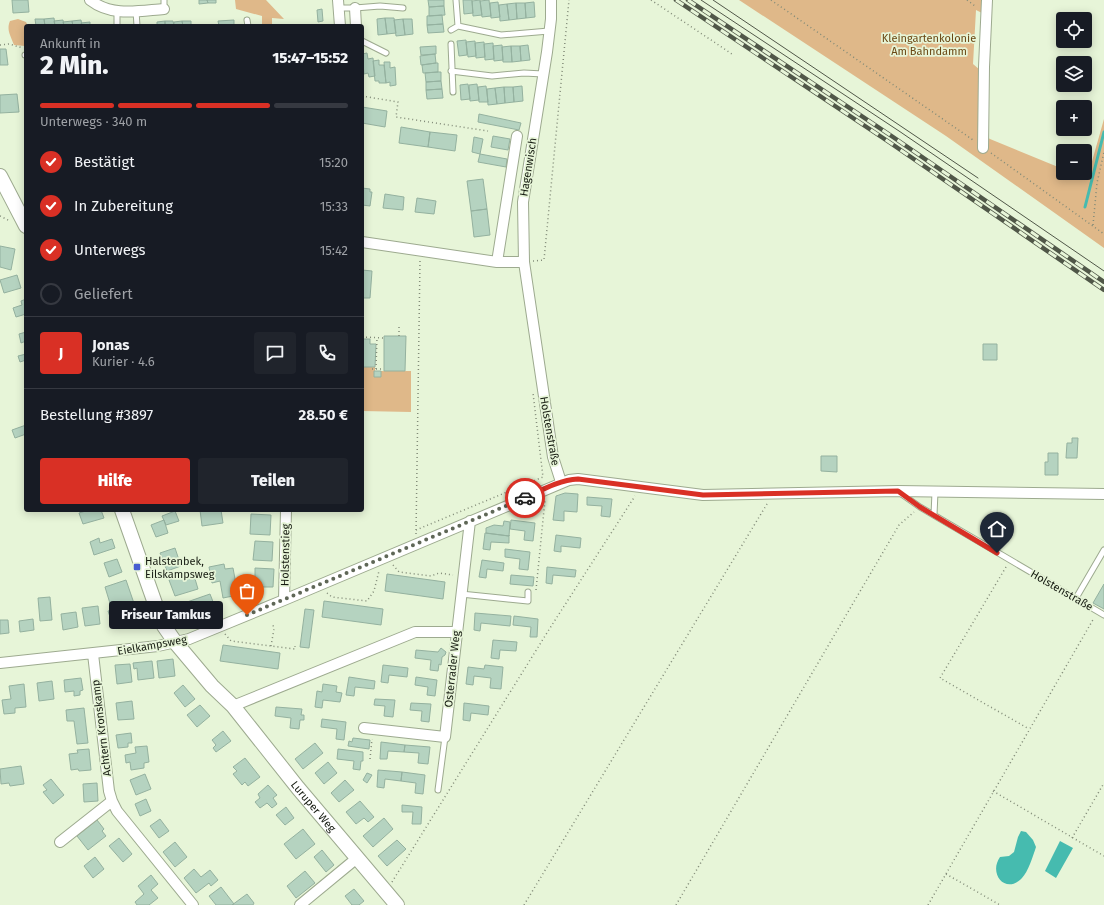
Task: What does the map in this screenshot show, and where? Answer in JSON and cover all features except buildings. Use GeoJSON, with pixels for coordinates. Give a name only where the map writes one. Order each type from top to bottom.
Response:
{"type":"FeatureCollection","features":[{"type":"Feature","properties":{"kind":"street"},"geometry":{"type":"LineString","coordinates":[[90,0],[104,9],[117,12],[136,11],[164,4]]}},
{"type":"Feature","properties":{"kind":"street","name":"Hagenwisch"},"geometry":{"type":"LineString","coordinates":[[524,262],[523,202],[551,19],[551,0]]}},
{"type":"Feature","properties":{"kind":"street"},"geometry":{"type":"LineString","coordinates":[[984,148],[984,67],[987,0]]}},
{"type":"Feature","properties":{"kind":"street"},"geometry":{"type":"LineString","coordinates":[[338,4],[340,24]]}},
{"type":"Feature","properties":{"kind":"street"},"geometry":{"type":"LineString","coordinates":[[355,8],[356,24]]}},
{"type":"Feature","properties":{"kind":"street"},"geometry":{"type":"LineString","coordinates":[[498,262],[517,136]]}},
{"type":"Feature","properties":{"kind":"street"},"geometry":{"type":"LineString","coordinates":[[0,176],[24,222]]}},
{"type":"Feature","properties":{"kind":"street"},"geometry":{"type":"LineString","coordinates":[[364,242],[498,262],[524,262]]}},
{"type":"Feature","properties":{"kind":"street","name":"Holstenstraße"},"geometry":{"type":"LineString","coordinates":[[524,262],[553,457],[561,482]]}},
{"type":"Feature","properties":{"kind":"street"},"geometry":{"type":"LineString","coordinates":[[561,482],[578,479],[703,495],[898,491],[1104,494]]}},
{"type":"Feature","properties":{"kind":"street","name":"Eielkampsweg"},"geometry":{"type":"LineString","coordinates":[[0,663],[158,646],[189,639],[318,586],[561,482]]}},
{"type":"Feature","properties":{"kind":"street","name":"Luruper Weg"},"geometry":{"type":"LineString","coordinates":[[123,512],[157,609],[164,626],[175,642],[212,686],[233,706],[298,788],[397,905]]}},
{"type":"Feature","properties":{"kind":"street","name":"Holstenstieg"},"geometry":{"type":"LineString","coordinates":[[284,600],[286,512]]}},
{"type":"Feature","properties":{"kind":"street","name":"Osterrader Weg"},"geometry":{"type":"LineString","coordinates":[[444,737],[470,521]]}},
{"type":"Feature","properties":{"kind":"street"},"geometry":{"type":"LineString","coordinates":[[233,706],[415,632],[456,632]]}},
{"type":"Feature","properties":{"kind":"street","name":"Achtern Kronskamp"},"geometry":{"type":"LineString","coordinates":[[93,654],[109,790],[112,801],[117,811],[192,905]]}},
{"type":"Feature","properties":{"kind":"street"},"geometry":{"type":"LineString","coordinates":[[369,728],[444,737]]}},
{"type":"Feature","properties":{"kind":"street"},"geometry":{"type":"LineString","coordinates":[[60,842],[112,801]]}},
{"type":"Feature","properties":{"kind":"street"},"geometry":{"type":"LineString","coordinates":[[300,905],[357,858]]}},
{"type":"Feature","properties":{"kind":"lane"},"geometry":{"type":"LineString","coordinates":[[456,0],[458,26]]}},
{"type":"Feature","properties":{"kind":"lane"},"geometry":{"type":"LineString","coordinates":[[338,4],[355,8],[380,6],[403,8]]}},
{"type":"Feature","properties":{"kind":"lane"},"geometry":{"type":"LineString","coordinates":[[136,11],[137,24]]}},
{"type":"Feature","properties":{"kind":"lane"},"geometry":{"type":"LineString","coordinates":[[117,12],[118,24]]}},
{"type":"Feature","properties":{"kind":"lane"},"geometry":{"type":"LineString","coordinates":[[247,20],[248,24]]}},
{"type":"Feature","properties":{"kind":"lane"},"geometry":{"type":"LineString","coordinates":[[451,30],[458,26],[501,35],[549,31]]}},
{"type":"Feature","properties":{"kind":"lane"},"geometry":{"type":"LineString","coordinates":[[364,42],[386,52]]}},
{"type":"Feature","properties":{"kind":"lane"},"geometry":{"type":"LineString","coordinates":[[451,44],[453,92]]}},
{"type":"Feature","properties":{"kind":"lane"},"geometry":{"type":"LineString","coordinates":[[452,71],[492,76],[524,73],[543,74]]}},
{"type":"Feature","properties":{"kind":"lane","name":"Holstenstraße"},"geometry":{"type":"LineString","coordinates":[[898,491],[920,507],[1104,615]]}},
{"type":"Feature","properties":{"kind":"lane"},"geometry":{"type":"LineString","coordinates":[[934,515],[935,492]]}},
{"type":"Feature","properties":{"kind":"lane"},"geometry":{"type":"LineString","coordinates":[[1076,598],[1104,550]]}},
{"type":"Feature","properties":{"kind":"lane"},"geometry":{"type":"LineString","coordinates":[[461,594],[528,601],[528,592]]}},
{"type":"Feature","properties":{"kind":"lane"},"geometry":{"type":"LineString","coordinates":[[438,790],[444,737]]}},
{"type":"Feature","properties":{"kind":"path"},"geometry":{"type":"LineString","coordinates":[[524,262],[544,260],[569,0]]}},
{"type":"Feature","properties":{"kind":"path"},"geometry":{"type":"LineString","coordinates":[[651,0],[732,54]]}},
{"type":"Feature","properties":{"kind":"path"},"geometry":{"type":"LineString","coordinates":[[771,0],[984,148],[1093,225],[1100,232],[1104,233]]}},
{"type":"Feature","properties":{"kind":"path"},"geometry":{"type":"LineString","coordinates":[[0,45],[9,44],[24,48]]}},
{"type":"Feature","properties":{"kind":"path"},"geometry":{"type":"LineString","coordinates":[[364,96],[398,102],[396,117],[488,131]]}},
{"type":"Feature","properties":{"kind":"path"},"geometry":{"type":"LineString","coordinates":[[1093,225],[1097,183],[1104,152]]}},
{"type":"Feature","properties":{"kind":"path"},"geometry":{"type":"LineString","coordinates":[[415,544],[420,250]]}},
{"type":"Feature","properties":{"kind":"path"},"geometry":{"type":"LineString","coordinates":[[399,325],[399,336]]}},
{"type":"Feature","properties":{"kind":"path"},"geometry":{"type":"LineString","coordinates":[[364,337],[384,338]]}},
{"type":"Feature","properties":{"kind":"path"},"geometry":{"type":"LineString","coordinates":[[376,369],[377,337]]}},
{"type":"Feature","properties":{"kind":"path"},"geometry":{"type":"LineString","coordinates":[[372,369],[384,369]]}},
{"type":"Feature","properties":{"kind":"path"},"geometry":{"type":"LineString","coordinates":[[416,530],[543,476],[532,389]]}},
{"type":"Feature","properties":{"kind":"path"},"geometry":{"type":"LineString","coordinates":[[386,892],[550,628],[641,488]]}},
{"type":"Feature","properties":{"kind":"path"},"geometry":{"type":"LineString","coordinates":[[528,592],[536,593],[546,489]]}},
{"type":"Feature","properties":{"kind":"path"},"geometry":{"type":"LineString","coordinates":[[524,905],[773,494]]}},
{"type":"Feature","properties":{"kind":"path"},"geometry":{"type":"LineString","coordinates":[[676,905],[899,525],[920,507]]}},
{"type":"Feature","properties":{"kind":"path"},"geometry":{"type":"LineString","coordinates":[[318,586],[332,597],[367,601],[374,591],[384,557],[399,572],[431,576],[439,574],[463,575]]}},
{"type":"Feature","properties":{"kind":"path"},"geometry":{"type":"LineString","coordinates":[[1010,560],[940,678],[1029,729]]}},
{"type":"Feature","properties":{"kind":"path"},"geometry":{"type":"LineString","coordinates":[[928,905],[1098,611]]}},
{"type":"Feature","properties":{"kind":"path"},"geometry":{"type":"LineString","coordinates":[[271,646],[274,629],[273,625]]}},
{"type":"Feature","properties":{"kind":"path"},"geometry":{"type":"LineString","coordinates":[[218,627],[231,641],[295,649],[295,646]]}},
{"type":"Feature","properties":{"kind":"path"},"geometry":{"type":"LineString","coordinates":[[369,728],[370,759]]}},
{"type":"Feature","properties":{"kind":"path"},"geometry":{"type":"LineString","coordinates":[[1072,838],[1104,783]]}},
{"type":"Feature","properties":{"kind":"path"},"geometry":{"type":"LineString","coordinates":[[994,791],[1104,856]]}},
{"type":"Feature","properties":{"kind":"path"},"geometry":{"type":"LineString","coordinates":[[946,874],[1000,905]]}},
{"type":"Feature","properties":{"kind":"green space"},"geometry":{"type":"Polygon","coordinates":[[[235,0],[266,0],[284,19],[272,18],[272,24],[262,24],[262,16],[236,9],[235,0]]]}},
{"type":"Feature","properties":{"kind":"green space","name":"Kleingartenkolonie Am Bahndamm"},"geometry":{"type":"Polygon","coordinates":[[[739,0],[982,0],[982,13],[976,10],[973,64],[980,70],[979,132],[990,139],[1056,166],[1056,180],[1092,180],[1092,161],[1104,119],[1104,248],[946,136],[739,0]]]}},
{"type":"Feature","properties":{"kind":"green space"},"geometry":{"type":"Polygon","coordinates":[[[18,19],[26,22],[27,24],[24,24],[24,46],[14,45],[9,33],[10,21],[18,19]]]}},
{"type":"Feature","properties":{"kind":"green space"},"geometry":{"type":"Polygon","coordinates":[[[364,367],[375,367],[375,371],[411,371],[411,412],[364,411],[364,367]]]}},
{"type":"Feature","properties":{"kind":"water"},"geometry":{"type":"Polygon","coordinates":[[[1021,831],[1026,832],[1033,840],[1036,847],[1028,868],[1022,878],[1016,883],[1005,883],[997,876],[997,863],[1000,857],[1009,856],[1014,852],[1021,831]]]}},
{"type":"Feature","properties":{"kind":"water"},"geometry":{"type":"Polygon","coordinates":[[[1060,841],[1073,848],[1056,878],[1045,871],[1060,841]]]}},
{"type":"Feature","properties":{"kind":"waterway"},"geometry":{"type":"LineString","coordinates":[[1085,207],[1104,132]]}},
{"type":"Feature","properties":{"kind":"tram line"},"geometry":{"type":"LineString","coordinates":[[701,0],[899,131],[1104,271]]}},
{"type":"Feature","properties":{"kind":"tram line"},"geometry":{"type":"LineString","coordinates":[[713,0],[978,178]]}},
{"type":"Feature","properties":{"kind":"railway"},"geometry":{"type":"LineString","coordinates":[[676,0],[889,142],[1104,290]]}},
{"type":"Feature","properties":{"kind":"railway"},"geometry":{"type":"LineString","coordinates":[[688,0],[893,137],[1104,282]]}},
{"type":"Feature","properties":{"kind":"way so far"},"geometry":{"type":"LineString","coordinates":[[247,615],[525,498]]}},
{"type":"Feature","properties":{"kind":"place","name":"Halstenbek, Eilskampsweg"},"geometry":{"type":"Point","coordinates":[137,567]}},
{"type":"Feature","properties":{"kind":"place","name":"Friseur Tamkus"},"geometry":{"type":"Point","coordinates":[247,615]}},
{"type":"Feature","properties":{"kind":"route"},"geometry":{"type":"LineString","coordinates":[[525,498],[561,482],[578,479],[703,495],[898,491],[920,507],[997,553]]}}]}
